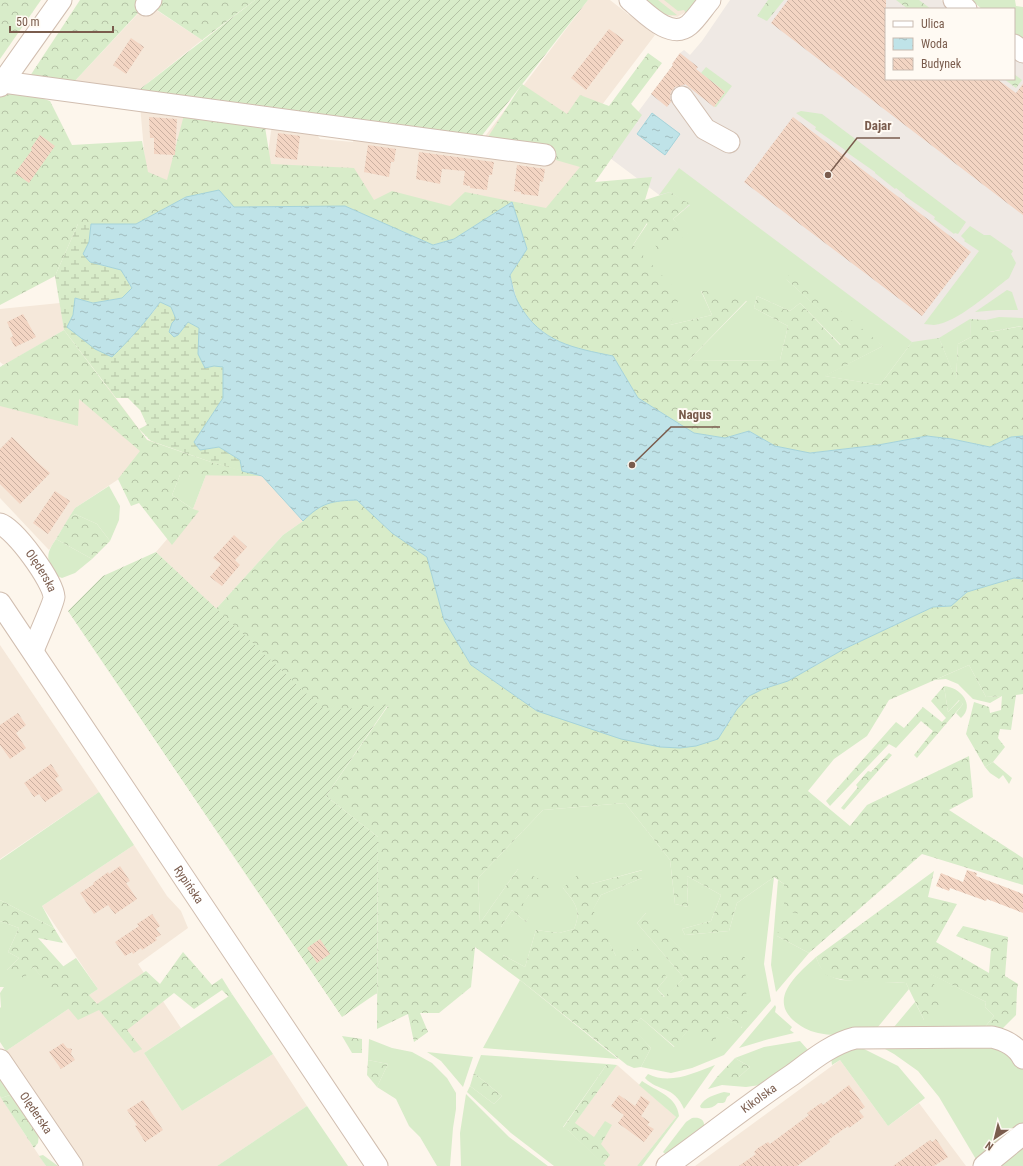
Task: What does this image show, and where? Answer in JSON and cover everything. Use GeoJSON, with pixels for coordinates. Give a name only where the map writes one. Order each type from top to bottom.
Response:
{"type":"FeatureCollection","features":[{"type":"Feature","properties":{"kind":"street"},"geometry":{"type":"LineString","coordinates":[[61,0],[2,84],[545,155]]}},
{"type":"Feature","properties":{"kind":"street"},"geometry":{"type":"LineString","coordinates":[[630,0],[663,26],[671,29],[689,26],[710,0]]}},
{"type":"Feature","properties":{"kind":"street"},"geometry":{"type":"LineString","coordinates":[[954,0],[965,8]]}},
{"type":"Feature","properties":{"kind":"street"},"geometry":{"type":"LineString","coordinates":[[1015,46],[1023,52]]}},
{"type":"Feature","properties":{"kind":"street"},"geometry":{"type":"LineString","coordinates":[[682,97],[705,129],[729,142]]}},
{"type":"Feature","properties":{"kind":"street","name":"Olęderska"},"geometry":{"type":"LineString","coordinates":[[0,524],[20,540],[50,584],[54,598],[33,651]]}},
{"type":"Feature","properties":{"kind":"street","name":"Rypińska"},"geometry":{"type":"LineString","coordinates":[[0,603],[377,1166]]}},
{"type":"Feature","properties":{"kind":"street","name":"Kikolska"},"geometry":{"type":"LineString","coordinates":[[668,1166],[833,1046],[855,1038],[992,1037],[1008,1042],[1023,1058]]}},
{"type":"Feature","properties":{"kind":"street","name":"Olęderska"},"geometry":{"type":"LineString","coordinates":[[0,1060],[72,1166]]}},
{"type":"Feature","properties":{"kind":"street"},"geometry":{"type":"LineString","coordinates":[[984,1166],[1023,1134]]}},
{"type":"Feature","properties":{"kind":"shaded area"},"geometry":{"type":"Polygon","coordinates":[[[588,0],[610,0],[655,35],[567,151],[593,169],[527,249],[454,239],[293,204],[267,160],[272,124],[312,128],[320,139],[353,142],[355,132],[483,139],[588,0]]]}},
{"type":"Feature","properties":{"kind":"shaded area"},"geometry":{"type":"Polygon","coordinates":[[[642,0],[700,0],[695,7],[677,17],[660,14],[642,0]]]}},
{"type":"Feature","properties":{"kind":"shaded area"},"geometry":{"type":"Polygon","coordinates":[[[730,0],[941,0],[952,8],[885,8],[885,80],[1015,80],[1015,57],[1023,63],[1023,325],[912,348],[662,197],[606,155],[673,65],[672,64],[680,53],[684,50],[690,55],[702,41],[730,0]]]}},
{"type":"Feature","properties":{"kind":"shaded area"},"geometry":{"type":"Polygon","coordinates":[[[147,4],[202,40],[135,93],[73,83],[147,4]]]}},
{"type":"Feature","properties":{"kind":"shaded area"},"geometry":{"type":"Polygon","coordinates":[[[140,105],[185,111],[178,215],[150,219],[140,105]]]}},
{"type":"Feature","properties":{"kind":"shaded area"},"geometry":{"type":"Polygon","coordinates":[[[60,303],[64,330],[4,365],[0,362],[0,309],[60,303]]]}},
{"type":"Feature","properties":{"kind":"shaded area"},"geometry":{"type":"Polygon","coordinates":[[[106,385],[147,440],[167,447],[75,508],[49,550],[0,498],[0,393],[106,385]]]}},
{"type":"Feature","properties":{"kind":"shaded area"},"geometry":{"type":"Polygon","coordinates":[[[211,462],[262,476],[303,521],[283,535],[216,609],[156,552],[193,509],[211,462]]]}},
{"type":"Feature","properties":{"kind":"shaded area"},"geometry":{"type":"Polygon","coordinates":[[[0,645],[99,792],[0,859],[0,645]]]}},
{"type":"Feature","properties":{"kind":"shaded area"},"geometry":{"type":"Polygon","coordinates":[[[134,845],[167,896],[181,911],[188,928],[138,964],[181,1028],[144,1053],[182,1111],[273,1054],[307,1106],[217,1166],[84,1166],[6,1051],[98,989],[42,906],[134,845]]]}},
{"type":"Feature","properties":{"kind":"shaded area"},"geometry":{"type":"Polygon","coordinates":[[[840,1060],[888,1126],[919,1103],[966,1166],[695,1166],[840,1060]]]}},
{"type":"Feature","properties":{"kind":"shaded area"},"geometry":{"type":"Polygon","coordinates":[[[617,1065],[676,1117],[637,1166],[606,1166],[569,1131],[617,1065]]]}},
{"type":"Feature","properties":{"kind":"shaded area"},"geometry":{"type":"Polygon","coordinates":[[[0,1096],[24,1133],[46,1166],[0,1166],[0,1096]]]}},
{"type":"Feature","properties":{"kind":"green space"},"geometry":{"type":"Polygon","coordinates":[[[0,0],[41,0],[0,59],[0,0]]]}},
{"type":"Feature","properties":{"kind":"green space"},"geometry":{"type":"Polygon","coordinates":[[[80,0],[150,0],[73,83],[28,79],[80,0]]]}},
{"type":"Feature","properties":{"kind":"green space"},"geometry":{"type":"Polygon","coordinates":[[[162,0],[255,0],[202,40],[154,8],[162,0]]]}},
{"type":"Feature","properties":{"kind":"green space"},"geometry":{"type":"Polygon","coordinates":[[[255,0],[588,0],[480,138],[135,93],[255,0]]]}},
{"type":"Feature","properties":{"kind":"green space"},"geometry":{"type":"Polygon","coordinates":[[[641,0],[658,0],[677,15],[667,15],[662,13],[641,0]]]}},
{"type":"Feature","properties":{"kind":"green space"},"geometry":{"type":"Polygon","coordinates":[[[664,0],[701,0],[689,12],[686,13],[684,10],[678,11],[664,0]]]}},
{"type":"Feature","properties":{"kind":"green space"},"geometry":{"type":"Polygon","coordinates":[[[768,0],[784,0],[767,21],[757,16],[768,0]]]}},
{"type":"Feature","properties":{"kind":"green space"},"geometry":{"type":"Polygon","coordinates":[[[896,0],[919,0],[930,8],[907,8],[896,0]]]}},
{"type":"Feature","properties":{"kind":"green space"},"geometry":{"type":"Polygon","coordinates":[[[971,0],[1015,0],[1016,6],[1023,7],[1023,40],[1015,34],[1015,8],[981,8],[971,0]]]}},
{"type":"Feature","properties":{"kind":"green space"},"geometry":{"type":"Polygon","coordinates":[[[648,53],[662,63],[631,104],[642,115],[595,182],[652,177],[645,200],[670,192],[690,204],[673,219],[689,233],[658,252],[647,223],[633,245],[680,294],[670,325],[712,315],[701,290],[747,300],[688,361],[780,360],[788,326],[754,308],[757,296],[790,311],[800,303],[840,345],[850,338],[786,279],[792,271],[883,346],[825,376],[880,385],[912,342],[939,338],[956,379],[958,344],[971,337],[970,319],[986,320],[990,332],[1022,326],[1023,436],[1011,437],[990,447],[952,439],[927,436],[878,445],[809,453],[775,446],[749,431],[725,438],[694,433],[638,398],[613,356],[577,349],[555,340],[536,327],[518,304],[510,275],[527,249],[512,202],[454,239],[432,245],[345,206],[234,207],[186,197],[136,224],[78,224],[55,276],[0,305],[0,95],[5,86],[50,101],[72,145],[142,141],[148,172],[167,180],[185,111],[264,121],[271,164],[354,168],[374,200],[392,191],[450,206],[465,192],[546,208],[580,167],[486,140],[522,84],[567,114],[580,95],[609,106],[648,53]]]}},
{"type":"Feature","properties":{"kind":"green space"},"geometry":{"type":"Polygon","coordinates":[[[706,67],[732,86],[716,107],[714,107],[725,92],[701,73],[706,67]]]}},
{"type":"Feature","properties":{"kind":"green space"},"geometry":{"type":"Polygon","coordinates":[[[1015,75],[1022,80],[1016,88],[1005,80],[1015,80],[1015,75]]]}},
{"type":"Feature","properties":{"kind":"green space"},"geometry":{"type":"Polygon","coordinates":[[[801,111],[822,114],[966,222],[958,234],[954,234],[934,219],[935,217],[815,129],[816,127],[796,113],[801,111]]]}},
{"type":"Feature","properties":{"kind":"green space"},"geometry":{"type":"Polygon","coordinates":[[[679,168],[912,342],[880,385],[824,376],[883,346],[786,279],[851,338],[841,345],[800,303],[790,311],[757,296],[754,308],[788,326],[780,360],[688,361],[747,301],[701,291],[712,315],[670,325],[633,245],[648,223],[688,234],[673,219],[690,205],[670,192],[659,195],[679,168]]]}},
{"type":"Feature","properties":{"kind":"green space"},"geometry":{"type":"Polygon","coordinates":[[[78,224],[91,224],[89,242],[90,262],[121,270],[132,288],[122,298],[93,303],[75,298],[73,315],[131,338],[160,302],[171,307],[176,319],[172,323],[178,335],[188,322],[199,328],[198,354],[214,366],[223,366],[223,398],[194,442],[200,450],[219,447],[240,460],[242,471],[151,441],[139,429],[147,425],[140,410],[128,398],[116,398],[64,330],[55,276],[78,224]]]}},
{"type":"Feature","properties":{"kind":"green space"},"geometry":{"type":"Polygon","coordinates":[[[970,226],[984,235],[990,235],[1013,251],[1011,254],[1016,263],[1009,278],[973,306],[953,319],[934,325],[924,324],[979,251],[964,241],[965,240],[961,236],[970,226]]]}},
{"type":"Feature","properties":{"kind":"green space"},"geometry":{"type":"Polygon","coordinates":[[[1007,290],[1012,292],[1018,310],[975,312],[1007,290]]]}},
{"type":"Feature","properties":{"kind":"green space"},"geometry":{"type":"Polygon","coordinates":[[[999,317],[1023,318],[1023,327],[1021,326],[989,332],[986,320],[999,317]]]}},
{"type":"Feature","properties":{"kind":"green space"},"geometry":{"type":"Polygon","coordinates":[[[970,319],[971,337],[958,344],[956,380],[939,338],[970,319]]]}},
{"type":"Feature","properties":{"kind":"green space"},"geometry":{"type":"Polygon","coordinates":[[[64,330],[147,440],[211,462],[262,476],[180,475],[172,495],[193,509],[199,511],[172,545],[139,503],[131,506],[118,479],[140,451],[79,399],[78,426],[0,406],[0,367],[64,330]]]}},
{"type":"Feature","properties":{"kind":"green space"},"geometry":{"type":"Polygon","coordinates":[[[180,475],[206,475],[193,509],[172,495],[180,475]]]}},
{"type":"Feature","properties":{"kind":"green space"},"geometry":{"type":"Polygon","coordinates":[[[109,486],[120,506],[119,520],[110,541],[97,524],[75,514],[68,519],[75,508],[109,486]]]}},
{"type":"Feature","properties":{"kind":"green space"},"geometry":{"type":"Polygon","coordinates":[[[357,500],[392,533],[427,557],[444,620],[471,665],[537,711],[728,724],[737,709],[749,696],[763,689],[788,681],[844,649],[933,607],[951,606],[967,592],[1014,578],[1023,579],[1023,694],[1016,695],[1011,730],[1000,729],[998,738],[1005,747],[993,762],[985,767],[966,734],[974,702],[989,707],[990,713],[1001,710],[1002,696],[986,697],[969,665],[889,700],[867,736],[834,759],[808,791],[850,826],[867,805],[969,756],[973,797],[949,810],[1023,858],[1023,885],[922,854],[809,953],[777,936],[780,922],[813,916],[784,911],[784,884],[774,877],[737,903],[729,931],[685,935],[682,929],[711,921],[721,895],[687,876],[688,907],[675,904],[670,860],[625,803],[543,810],[478,878],[480,923],[518,869],[552,885],[541,903],[529,895],[523,904],[532,912],[526,922],[512,910],[501,927],[511,935],[503,955],[525,967],[536,930],[559,933],[574,929],[577,917],[576,907],[563,888],[581,872],[591,884],[643,870],[642,878],[601,895],[593,910],[616,956],[640,948],[667,977],[657,989],[664,997],[684,978],[637,923],[647,912],[688,957],[745,957],[747,1018],[741,1028],[727,1017],[713,1044],[688,1030],[675,1047],[641,1018],[632,1027],[651,1048],[641,1067],[634,1068],[627,1065],[520,980],[475,947],[471,987],[439,1013],[420,1013],[428,1032],[414,1042],[408,1014],[377,1029],[378,837],[326,796],[388,706],[325,712],[216,609],[283,535],[303,521],[313,511],[330,502],[357,500]]]}},
{"type":"Feature","properties":{"kind":"green space"},"geometry":{"type":"Polygon","coordinates":[[[75,514],[97,524],[110,541],[92,559],[56,539],[68,519],[75,514]]]}},
{"type":"Feature","properties":{"kind":"green space"},"geometry":{"type":"Polygon","coordinates":[[[56,539],[92,559],[75,573],[62,578],[52,574],[48,555],[50,548],[56,539]]]}},
{"type":"Feature","properties":{"kind":"green space"},"geometry":{"type":"Polygon","coordinates":[[[156,552],[325,711],[388,705],[326,796],[378,837],[377,993],[342,1017],[68,611],[103,576],[156,552]]]}},
{"type":"Feature","properties":{"kind":"green space"},"geometry":{"type":"Polygon","coordinates":[[[969,665],[986,697],[1002,696],[990,703],[973,699],[958,684],[946,679],[935,680],[969,665]]]}},
{"type":"Feature","properties":{"kind":"green space"},"geometry":{"type":"Polygon","coordinates":[[[944,686],[956,690],[964,698],[967,708],[961,718],[956,713],[963,704],[959,700],[948,712],[944,686]]]}},
{"type":"Feature","properties":{"kind":"green space"},"geometry":{"type":"Polygon","coordinates":[[[944,686],[948,712],[960,700],[963,704],[917,758],[914,755],[933,731],[921,721],[896,748],[889,744],[830,806],[826,801],[896,722],[904,728],[923,707],[942,722],[946,718],[931,701],[944,686]]]}},
{"type":"Feature","properties":{"kind":"green space"},"geometry":{"type":"Polygon","coordinates":[[[889,753],[892,755],[844,810],[841,808],[858,787],[856,785],[868,771],[871,772],[889,753]]]}},
{"type":"Feature","properties":{"kind":"green space"},"geometry":{"type":"Polygon","coordinates":[[[993,762],[1012,778],[1009,784],[1003,775],[999,779],[990,773],[985,767],[993,762]]]}},
{"type":"Feature","properties":{"kind":"green space"},"geometry":{"type":"Polygon","coordinates":[[[99,792],[134,845],[42,906],[54,928],[0,900],[0,860],[99,792]]]}},
{"type":"Feature","properties":{"kind":"green space"},"geometry":{"type":"Polygon","coordinates":[[[625,803],[670,860],[675,904],[688,907],[687,876],[721,895],[711,921],[682,929],[685,935],[729,931],[737,903],[774,877],[764,964],[771,1001],[724,1055],[692,1068],[671,1073],[641,1067],[651,1048],[631,1027],[641,1018],[674,1047],[688,1030],[727,1017],[742,1028],[745,957],[688,957],[646,913],[637,923],[684,978],[665,997],[657,989],[667,977],[616,956],[592,911],[601,895],[642,878],[642,870],[591,884],[563,888],[576,907],[577,917],[574,929],[559,933],[536,930],[525,967],[503,955],[501,927],[512,910],[526,922],[531,912],[522,904],[529,895],[518,869],[480,923],[478,878],[543,810],[625,803]]]}},
{"type":"Feature","properties":{"kind":"green space"},"geometry":{"type":"Polygon","coordinates":[[[934,871],[928,897],[957,904],[936,942],[989,973],[991,949],[956,936],[963,926],[1008,937],[1005,976],[1018,984],[1016,1015],[997,1034],[985,1027],[994,1016],[985,1007],[986,1002],[930,974],[943,1006],[924,1020],[906,983],[851,981],[839,979],[830,977],[824,973],[819,965],[816,957],[934,871]]]}},
{"type":"Feature","properties":{"kind":"green space"},"geometry":{"type":"Polygon","coordinates":[[[778,880],[784,884],[814,916],[777,936],[809,953],[776,992],[771,965],[778,880]]]}},
{"type":"Feature","properties":{"kind":"green space"},"geometry":{"type":"Polygon","coordinates":[[[0,900],[54,928],[63,943],[38,938],[97,1004],[146,971],[160,984],[183,952],[212,985],[222,978],[232,994],[229,997],[222,990],[194,1009],[174,993],[127,1030],[142,1049],[134,1053],[99,1010],[78,1020],[33,967],[24,978],[7,970],[19,958],[8,952],[19,928],[0,921],[0,900]]]}},
{"type":"Feature","properties":{"kind":"green space"},"geometry":{"type":"Polygon","coordinates":[[[0,921],[19,928],[8,952],[19,958],[7,970],[33,967],[44,979],[76,958],[98,989],[6,1051],[0,1042],[0,993],[4,987],[0,987],[0,921]]]}},
{"type":"Feature","properties":{"kind":"green space"},"geometry":{"type":"Polygon","coordinates":[[[816,957],[822,970],[841,980],[906,983],[909,989],[873,1033],[831,1035],[811,1031],[793,1020],[786,1011],[784,1003],[785,994],[795,977],[816,957]]]}},
{"type":"Feature","properties":{"kind":"green space"},"geometry":{"type":"Polygon","coordinates":[[[929,973],[986,1002],[985,1007],[994,1016],[985,1027],[889,1033],[915,1002],[924,1020],[929,973]]]}},
{"type":"Feature","properties":{"kind":"green space"},"geometry":{"type":"Polygon","coordinates":[[[520,980],[618,1059],[483,1048],[520,980]]]}},
{"type":"Feature","properties":{"kind":"green space"},"geometry":{"type":"Polygon","coordinates":[[[232,994],[273,1054],[182,1111],[144,1053],[232,994]]]}},
{"type":"Feature","properties":{"kind":"green space"},"geometry":{"type":"Polygon","coordinates":[[[775,1005],[775,1012],[792,1027],[790,1030],[794,1033],[739,1048],[775,1005]]]}},
{"type":"Feature","properties":{"kind":"green space"},"geometry":{"type":"Polygon","coordinates":[[[342,1036],[362,1039],[362,1053],[352,1053],[342,1036]]]}},
{"type":"Feature","properties":{"kind":"green space"},"geometry":{"type":"Polygon","coordinates":[[[369,1039],[392,1048],[412,1052],[432,1063],[447,1078],[456,1093],[456,1109],[450,1166],[437,1166],[420,1137],[409,1126],[396,1099],[377,1087],[388,1064],[368,1060],[369,1039]]]}},
{"type":"Feature","properties":{"kind":"green space"},"geometry":{"type":"Polygon","coordinates":[[[800,1041],[809,1051],[760,1085],[746,1087],[722,1085],[708,1089],[717,1077],[739,1077],[750,1067],[735,1058],[764,1047],[800,1041]]]}},
{"type":"Feature","properties":{"kind":"green space"},"geometry":{"type":"Polygon","coordinates":[[[989,1041],[1015,1056],[1023,1069],[1023,1126],[977,1161],[939,1097],[918,1071],[894,1054],[876,1044],[989,1041]]]}},
{"type":"Feature","properties":{"kind":"green space"},"geometry":{"type":"Polygon","coordinates":[[[856,1045],[898,1066],[925,1098],[888,1126],[840,1060],[832,1065],[831,1057],[856,1045]]]}},
{"type":"Feature","properties":{"kind":"green space"},"geometry":{"type":"Polygon","coordinates":[[[427,1052],[473,1057],[463,1087],[441,1061],[427,1052]]]}},
{"type":"Feature","properties":{"kind":"green space"},"geometry":{"type":"Polygon","coordinates":[[[481,1055],[607,1064],[563,1127],[606,1166],[554,1166],[511,1133],[467,1092],[470,1086],[494,1104],[502,1096],[474,1073],[481,1055]]]}},
{"type":"Feature","properties":{"kind":"green space"},"geometry":{"type":"Polygon","coordinates":[[[735,1058],[750,1067],[739,1077],[717,1077],[735,1058]]]}},
{"type":"Feature","properties":{"kind":"green space"},"geometry":{"type":"Polygon","coordinates":[[[368,1060],[388,1064],[377,1087],[367,1075],[368,1060]]]}},
{"type":"Feature","properties":{"kind":"green space"},"geometry":{"type":"Polygon","coordinates":[[[607,1064],[617,1065],[575,1123],[594,1137],[605,1121],[612,1125],[601,1144],[610,1155],[603,1164],[569,1131],[563,1128],[607,1064]]]}},
{"type":"Feature","properties":{"kind":"green space"},"geometry":{"type":"Polygon","coordinates":[[[715,1065],[684,1109],[680,1101],[671,1092],[655,1085],[645,1078],[648,1074],[665,1078],[682,1077],[715,1065]]]}},
{"type":"Feature","properties":{"kind":"green space"},"geometry":{"type":"Polygon","coordinates":[[[474,1073],[502,1096],[494,1104],[470,1086],[474,1073]]]}},
{"type":"Feature","properties":{"kind":"green space"},"geometry":{"type":"Polygon","coordinates":[[[0,1078],[13,1094],[1,1098],[0,1078]]]}},
{"type":"Feature","properties":{"kind":"green space"},"geometry":{"type":"Polygon","coordinates":[[[642,1081],[670,1099],[677,1109],[679,1116],[642,1166],[637,1166],[676,1117],[639,1085],[642,1081]]]}},
{"type":"Feature","properties":{"kind":"green space"},"geometry":{"type":"Polygon","coordinates":[[[724,1092],[730,1093],[725,1102],[718,1103],[710,1108],[701,1108],[700,1106],[707,1098],[724,1092]]]}},
{"type":"Feature","properties":{"kind":"green space"},"geometry":{"type":"Polygon","coordinates":[[[13,1094],[39,1134],[38,1143],[34,1148],[1,1098],[13,1094]]]}},
{"type":"Feature","properties":{"kind":"green space"},"geometry":{"type":"Polygon","coordinates":[[[466,1094],[509,1137],[548,1166],[461,1166],[460,1133],[466,1094]]]}},
{"type":"Feature","properties":{"kind":"green space"},"geometry":{"type":"Polygon","coordinates":[[[307,1106],[348,1166],[217,1166],[307,1106]]]}},
{"type":"Feature","properties":{"kind":"green space"},"geometry":{"type":"Polygon","coordinates":[[[692,1118],[701,1119],[704,1122],[704,1127],[670,1158],[663,1152],[686,1122],[692,1118]]]}},
{"type":"Feature","properties":{"kind":"green space"},"geometry":{"type":"Polygon","coordinates":[[[1023,1145],[1023,1166],[996,1166],[1023,1145]]]}},
{"type":"Feature","properties":{"kind":"green space"},"geometry":{"type":"Polygon","coordinates":[[[43,1155],[58,1166],[46,1166],[39,1156],[43,1155]]]}},
{"type":"Feature","properties":{"kind":"water"},"geometry":{"type":"Polygon","coordinates":[[[652,113],[680,134],[665,155],[637,134],[652,113]]]}},
{"type":"Feature","properties":{"kind":"water"},"geometry":{"type":"Polygon","coordinates":[[[219,190],[234,207],[345,206],[433,245],[454,239],[512,202],[527,249],[510,275],[513,290],[519,304],[528,317],[537,327],[560,342],[585,350],[613,356],[638,398],[694,433],[725,438],[749,431],[775,446],[810,453],[878,445],[927,436],[952,439],[990,447],[1011,437],[1023,436],[1023,579],[1014,578],[967,592],[951,606],[933,607],[844,649],[788,681],[763,689],[749,696],[737,709],[718,739],[696,746],[680,748],[660,747],[621,739],[537,711],[471,665],[444,620],[427,557],[392,533],[357,500],[334,502],[322,506],[303,521],[262,476],[242,471],[240,460],[219,447],[200,450],[194,442],[223,398],[223,367],[214,366],[205,368],[198,354],[199,328],[188,322],[178,335],[174,337],[169,332],[172,323],[176,319],[171,307],[160,302],[137,331],[112,357],[95,349],[67,327],[73,315],[75,298],[93,303],[122,298],[132,288],[121,270],[90,262],[83,254],[89,242],[91,224],[136,224],[186,197],[219,190]]]}},
{"type":"Feature","properties":{"kind":"building"},"geometry":{"type":"Polygon","coordinates":[[[788,0],[886,0],[885,80],[998,80],[1016,93],[1023,84],[1023,215],[771,23],[788,0]]]}},
{"type":"Feature","properties":{"kind":"building"},"geometry":{"type":"Polygon","coordinates":[[[609,29],[624,40],[586,90],[571,78],[609,29]]]}},
{"type":"Feature","properties":{"kind":"building"},"geometry":{"type":"Polygon","coordinates":[[[131,38],[144,47],[126,74],[113,65],[131,38]]]}},
{"type":"Feature","properties":{"kind":"building"},"geometry":{"type":"Polygon","coordinates":[[[680,53],[698,67],[696,69],[725,92],[714,107],[685,84],[675,87],[671,92],[671,102],[667,107],[651,94],[673,65],[672,64],[680,53]]]}},
{"type":"Feature","properties":{"kind":"building"},"geometry":{"type":"Polygon","coordinates":[[[149,117],[177,119],[175,155],[154,154],[154,138],[150,138],[149,117]]]}},
{"type":"Feature","properties":{"kind":"building"},"geometry":{"type":"Polygon","coordinates":[[[793,117],[971,252],[922,316],[744,182],[793,117]]]}},
{"type":"Feature","properties":{"kind":"building"},"geometry":{"type":"Polygon","coordinates":[[[278,133],[300,136],[297,160],[275,157],[278,133]]]}},
{"type":"Feature","properties":{"kind":"building"},"geometry":{"type":"Polygon","coordinates":[[[40,135],[55,146],[29,183],[15,173],[32,150],[31,148],[40,135]]]}},
{"type":"Feature","properties":{"kind":"building"},"geometry":{"type":"Polygon","coordinates":[[[368,145],[396,149],[394,162],[391,162],[389,177],[364,172],[368,145]]]}},
{"type":"Feature","properties":{"kind":"building"},"geometry":{"type":"Polygon","coordinates":[[[419,152],[494,162],[492,175],[489,175],[487,190],[470,188],[470,186],[463,185],[465,171],[442,169],[440,184],[416,179],[419,152]]]}},
{"type":"Feature","properties":{"kind":"building"},"geometry":{"type":"Polygon","coordinates":[[[517,165],[545,169],[543,182],[540,181],[538,196],[521,194],[521,192],[514,191],[517,165]]]}},
{"type":"Feature","properties":{"kind":"building"},"geometry":{"type":"Polygon","coordinates":[[[23,314],[36,337],[15,347],[10,338],[13,336],[7,322],[23,314]]]}},
{"type":"Feature","properties":{"kind":"building"},"geometry":{"type":"Polygon","coordinates":[[[12,437],[50,473],[20,504],[0,484],[0,449],[12,437]]]}},
{"type":"Feature","properties":{"kind":"building"},"geometry":{"type":"Polygon","coordinates":[[[55,491],[70,501],[48,534],[33,523],[55,491]]]}},
{"type":"Feature","properties":{"kind":"building"},"geometry":{"type":"Polygon","coordinates":[[[234,535],[247,547],[235,560],[240,565],[222,586],[210,577],[221,564],[213,558],[234,535]]]}},
{"type":"Feature","properties":{"kind":"building"},"geometry":{"type":"Polygon","coordinates":[[[18,713],[26,725],[16,733],[26,748],[10,759],[0,745],[0,725],[18,713]]]}},
{"type":"Feature","properties":{"kind":"building"},"geometry":{"type":"Polygon","coordinates":[[[51,764],[59,776],[55,779],[63,790],[45,802],[39,794],[34,797],[24,783],[51,764]]]}},
{"type":"Feature","properties":{"kind":"building"},"geometry":{"type":"Polygon","coordinates":[[[120,866],[130,881],[126,883],[137,899],[115,914],[108,905],[94,914],[80,893],[108,872],[109,874],[120,866]]]}},
{"type":"Feature","properties":{"kind":"building"},"geometry":{"type":"Polygon","coordinates":[[[967,870],[977,873],[976,876],[1023,894],[1023,913],[987,899],[986,901],[950,888],[949,891],[936,886],[941,873],[963,882],[967,870]]]}},
{"type":"Feature","properties":{"kind":"building"},"geometry":{"type":"Polygon","coordinates":[[[152,914],[160,926],[156,929],[161,935],[155,938],[157,940],[142,950],[141,948],[133,954],[132,952],[125,956],[115,942],[139,926],[137,924],[152,914]]]}},
{"type":"Feature","properties":{"kind":"building"},"geometry":{"type":"Polygon","coordinates":[[[320,939],[330,954],[317,963],[307,948],[320,939]]]}},
{"type":"Feature","properties":{"kind":"building"},"geometry":{"type":"Polygon","coordinates":[[[63,1043],[67,1048],[72,1049],[71,1054],[75,1060],[61,1069],[49,1052],[63,1043]]]}},
{"type":"Feature","properties":{"kind":"building"},"geometry":{"type":"Polygon","coordinates":[[[849,1085],[865,1107],[859,1111],[864,1117],[828,1140],[830,1142],[797,1166],[739,1166],[756,1154],[754,1152],[758,1148],[768,1142],[770,1144],[809,1115],[807,1113],[821,1103],[823,1105],[849,1085]]]}},
{"type":"Feature","properties":{"kind":"building"},"geometry":{"type":"Polygon","coordinates":[[[619,1095],[635,1106],[641,1096],[650,1102],[641,1116],[650,1122],[647,1125],[654,1129],[644,1142],[618,1123],[624,1115],[611,1106],[619,1095]]]}},
{"type":"Feature","properties":{"kind":"building"},"geometry":{"type":"Polygon","coordinates":[[[143,1100],[163,1130],[145,1142],[135,1126],[137,1125],[127,1110],[143,1100]]]}},
{"type":"Feature","properties":{"kind":"building"},"geometry":{"type":"Polygon","coordinates":[[[936,1139],[948,1157],[934,1166],[893,1166],[930,1140],[932,1142],[936,1139]]]}},
{"type":"Feature","properties":{"kind":"place","name":"Dajar"},"geometry":{"type":"Point","coordinates":[828,175]}},
{"type":"Feature","properties":{"kind":"place","name":"Nagus"},"geometry":{"type":"Point","coordinates":[632,465]}}]}
